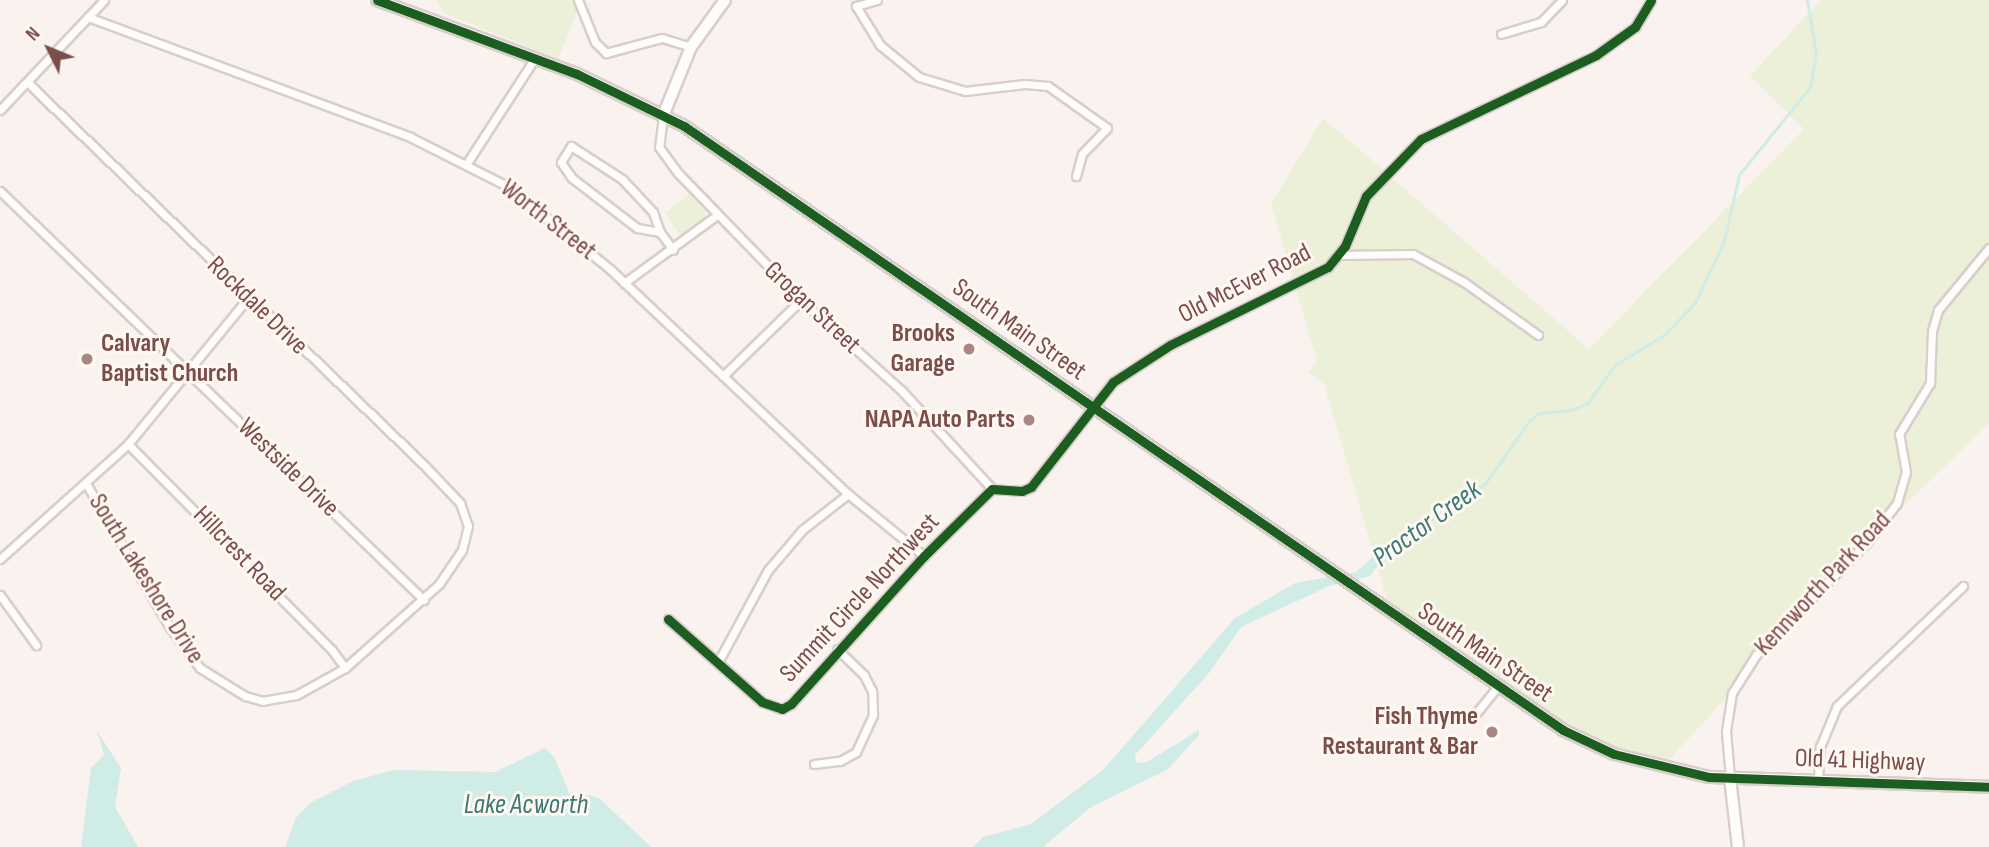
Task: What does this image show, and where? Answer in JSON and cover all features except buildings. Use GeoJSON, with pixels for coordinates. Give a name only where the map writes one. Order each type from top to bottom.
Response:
{"type":"FeatureCollection","features":[{"type":"Feature","properties":{"kind":"main road","name":"South Main Street"},"geometry":{"type":"LineString","coordinates":[[377,0],[535,58],[663,116],[752,170],[1496,687],[1599,748],[1667,769],[1730,778]]}},
{"type":"Feature","properties":{"kind":"main road","name":"Old 41 Highway"},"geometry":{"type":"LineString","coordinates":[[1730,778],[1989,786]]}},
{"type":"Feature","properties":{"kind":"street"},"geometry":{"type":"LineString","coordinates":[[0,110],[104,0]]}},
{"type":"Feature","properties":{"kind":"street"},"geometry":{"type":"LineString","coordinates":[[578,0],[595,43],[606,53],[663,38],[691,47]]}},
{"type":"Feature","properties":{"kind":"street"},"geometry":{"type":"LineString","coordinates":[[663,116],[691,47],[725,0]]}},
{"type":"Feature","properties":{"kind":"street"},"geometry":{"type":"LineString","coordinates":[[877,0],[856,6],[880,45],[919,77],[965,91],[1025,84],[1048,86],[1107,128],[1082,154],[1076,176]]}},
{"type":"Feature","properties":{"kind":"street"},"geometry":{"type":"LineString","coordinates":[[1501,34],[1541,22],[1562,0]]}},
{"type":"Feature","properties":{"kind":"street","name":"Old McEver Road"},"geometry":{"type":"LineString","coordinates":[[992,489],[1020,491],[1045,472],[1092,406],[1134,366],[1312,278],[1339,255],[1366,195],[1421,139],[1596,55],[1634,27],[1651,0]]}},
{"type":"Feature","properties":{"kind":"street","name":"Worth Street"},"geometry":{"type":"LineString","coordinates":[[88,17],[410,137],[467,163],[532,202],[624,283],[848,494],[924,556]]}},
{"type":"Feature","properties":{"kind":"street"},"geometry":{"type":"LineString","coordinates":[[467,163],[535,58]]}},
{"type":"Feature","properties":{"kind":"street","name":"Rockdale Drive"},"geometry":{"type":"LineString","coordinates":[[28,83],[247,299],[447,489],[467,513],[466,537]]}},
{"type":"Feature","properties":{"kind":"street","name":"Grogan Street"},"geometry":{"type":"LineString","coordinates":[[663,116],[658,135],[662,153],[717,215],[801,300],[902,391],[992,489]]}},
{"type":"Feature","properties":{"kind":"street"},"geometry":{"type":"LineString","coordinates":[[660,232],[637,229],[572,178],[561,162],[571,146],[622,179],[653,212],[660,232],[673,250]]}},
{"type":"Feature","properties":{"kind":"street","name":"Westside Drive"},"geometry":{"type":"LineString","coordinates":[[0,191],[424,600]]}},
{"type":"Feature","properties":{"kind":"street"},"geometry":{"type":"LineString","coordinates":[[624,283],[673,250],[717,215]]}},
{"type":"Feature","properties":{"kind":"street","name":"Kennworth Park Road"},"geometry":{"type":"LineString","coordinates":[[1730,778],[1726,731],[1732,693],[1756,654],[1867,542],[1898,503],[1906,472],[1899,434],[1930,383],[1931,341],[1938,310],[1989,248]]}},
{"type":"Feature","properties":{"kind":"street"},"geometry":{"type":"LineString","coordinates":[[1339,255],[1413,254],[1483,294],[1538,335]]}},
{"type":"Feature","properties":{"kind":"street"},"geometry":{"type":"LineString","coordinates":[[0,559],[87,485],[128,444],[247,299]]}},
{"type":"Feature","properties":{"kind":"street"},"geometry":{"type":"LineString","coordinates":[[723,376],[801,300]]}},
{"type":"Feature","properties":{"kind":"street","name":"Hillcrest Road"},"geometry":{"type":"LineString","coordinates":[[128,444],[332,650],[345,668]]}},
{"type":"Feature","properties":{"kind":"street","name":"South Lakeshore Drive"},"geometry":{"type":"LineString","coordinates":[[87,485],[169,626],[210,676],[262,701],[296,695],[345,668],[424,600],[462,550],[466,537]]}},
{"type":"Feature","properties":{"kind":"street","name":"Summit Circle Northwest"},"geometry":{"type":"LineString","coordinates":[[668,619],[762,702],[782,709],[924,556],[992,489]]}},
{"type":"Feature","properties":{"kind":"street"},"geometry":{"type":"LineString","coordinates":[[718,662],[741,613],[768,570],[802,530],[848,494]]}},
{"type":"Feature","properties":{"kind":"street"},"geometry":{"type":"LineString","coordinates":[[1818,780],[1820,747],[1837,705],[1963,586]]}},
{"type":"Feature","properties":{"kind":"street"},"geometry":{"type":"LineString","coordinates":[[0,595],[36,645]]}},
{"type":"Feature","properties":{"kind":"street"},"geometry":{"type":"LineString","coordinates":[[814,764],[840,761],[856,752],[873,715],[872,691],[864,675],[837,649]]}},
{"type":"Feature","properties":{"kind":"street"},"geometry":{"type":"LineString","coordinates":[[1477,712],[1496,687]]}},
{"type":"Feature","properties":{"kind":"street"},"geometry":{"type":"LineString","coordinates":[[1730,778],[1738,847]]}},
{"type":"Feature","properties":{"kind":"green space"},"geometry":{"type":"Polygon","coordinates":[[[437,0],[575,0],[579,7],[558,59],[442,12],[437,0]]]}},
{"type":"Feature","properties":{"kind":"green space"},"geometry":{"type":"Polygon","coordinates":[[[1821,0],[1989,0],[1989,423],[1893,517],[1665,764],[1598,749],[1479,675],[1388,603],[1324,384],[1309,373],[1317,361],[1271,204],[1323,118],[1589,349],[1804,129],[1750,76],[1821,0]]]}},
{"type":"Feature","properties":{"kind":"green space"},"geometry":{"type":"Polygon","coordinates":[[[689,194],[706,212],[705,218],[681,237],[665,213],[689,194]]]}},
{"type":"Feature","properties":{"kind":"water"},"geometry":{"type":"Polygon","coordinates":[[[1387,544],[1392,547],[1370,576],[1329,586],[1241,627],[1209,673],[1135,755],[1136,763],[1147,762],[1199,730],[1199,735],[1167,770],[1091,807],[1043,847],[973,847],[983,837],[1031,824],[1104,769],[1235,618],[1295,583],[1356,572],[1387,544]]]}},
{"type":"Feature","properties":{"kind":"water"},"geometry":{"type":"Polygon","coordinates":[[[97,731],[121,768],[115,807],[138,847],[81,847],[91,768],[104,755],[97,731]]]}},
{"type":"Feature","properties":{"kind":"water","name":"Lake Acworth"},"geometry":{"type":"Polygon","coordinates":[[[545,748],[554,757],[572,799],[587,795],[599,798],[651,847],[285,847],[296,818],[310,803],[353,781],[394,770],[495,772],[545,748]]]}},
{"type":"Feature","properties":{"kind":"waterway","name":"Proctor Creek"},"geometry":{"type":"LineString","coordinates":[[1390,547],[1485,484],[1530,420],[1539,413],[1572,410],[1588,403],[1615,365],[1664,335],[1695,303],[1724,241],[1739,175],[1810,87],[1816,54],[1807,0]]}},
{"type":"Feature","properties":{"kind":"cycle path"},"geometry":{"type":"LineString","coordinates":[[377,0],[577,74],[684,126],[1563,730],[1614,754],[1709,777],[1989,787]]}},
{"type":"Feature","properties":{"kind":"cycle path"},"geometry":{"type":"LineString","coordinates":[[668,619],[762,702],[782,709],[791,704],[924,556],[992,489],[1022,491],[1031,487],[1113,382],[1170,345],[1328,267],[1345,246],[1366,196],[1421,139],[1596,55],[1635,27],[1651,0]]}},
{"type":"Feature","properties":{"kind":"place","name":"Brooks Garage"},"geometry":{"type":"Point","coordinates":[969,349]}},
{"type":"Feature","properties":{"kind":"place","name":"Calvary Baptist Church"},"geometry":{"type":"Point","coordinates":[87,359]}},
{"type":"Feature","properties":{"kind":"place","name":"NAPA Auto Parts"},"geometry":{"type":"Point","coordinates":[1029,420]}},
{"type":"Feature","properties":{"kind":"place","name":"Fish Thyme Restaurant & Bar"},"geometry":{"type":"Point","coordinates":[1492,732]}}]}
